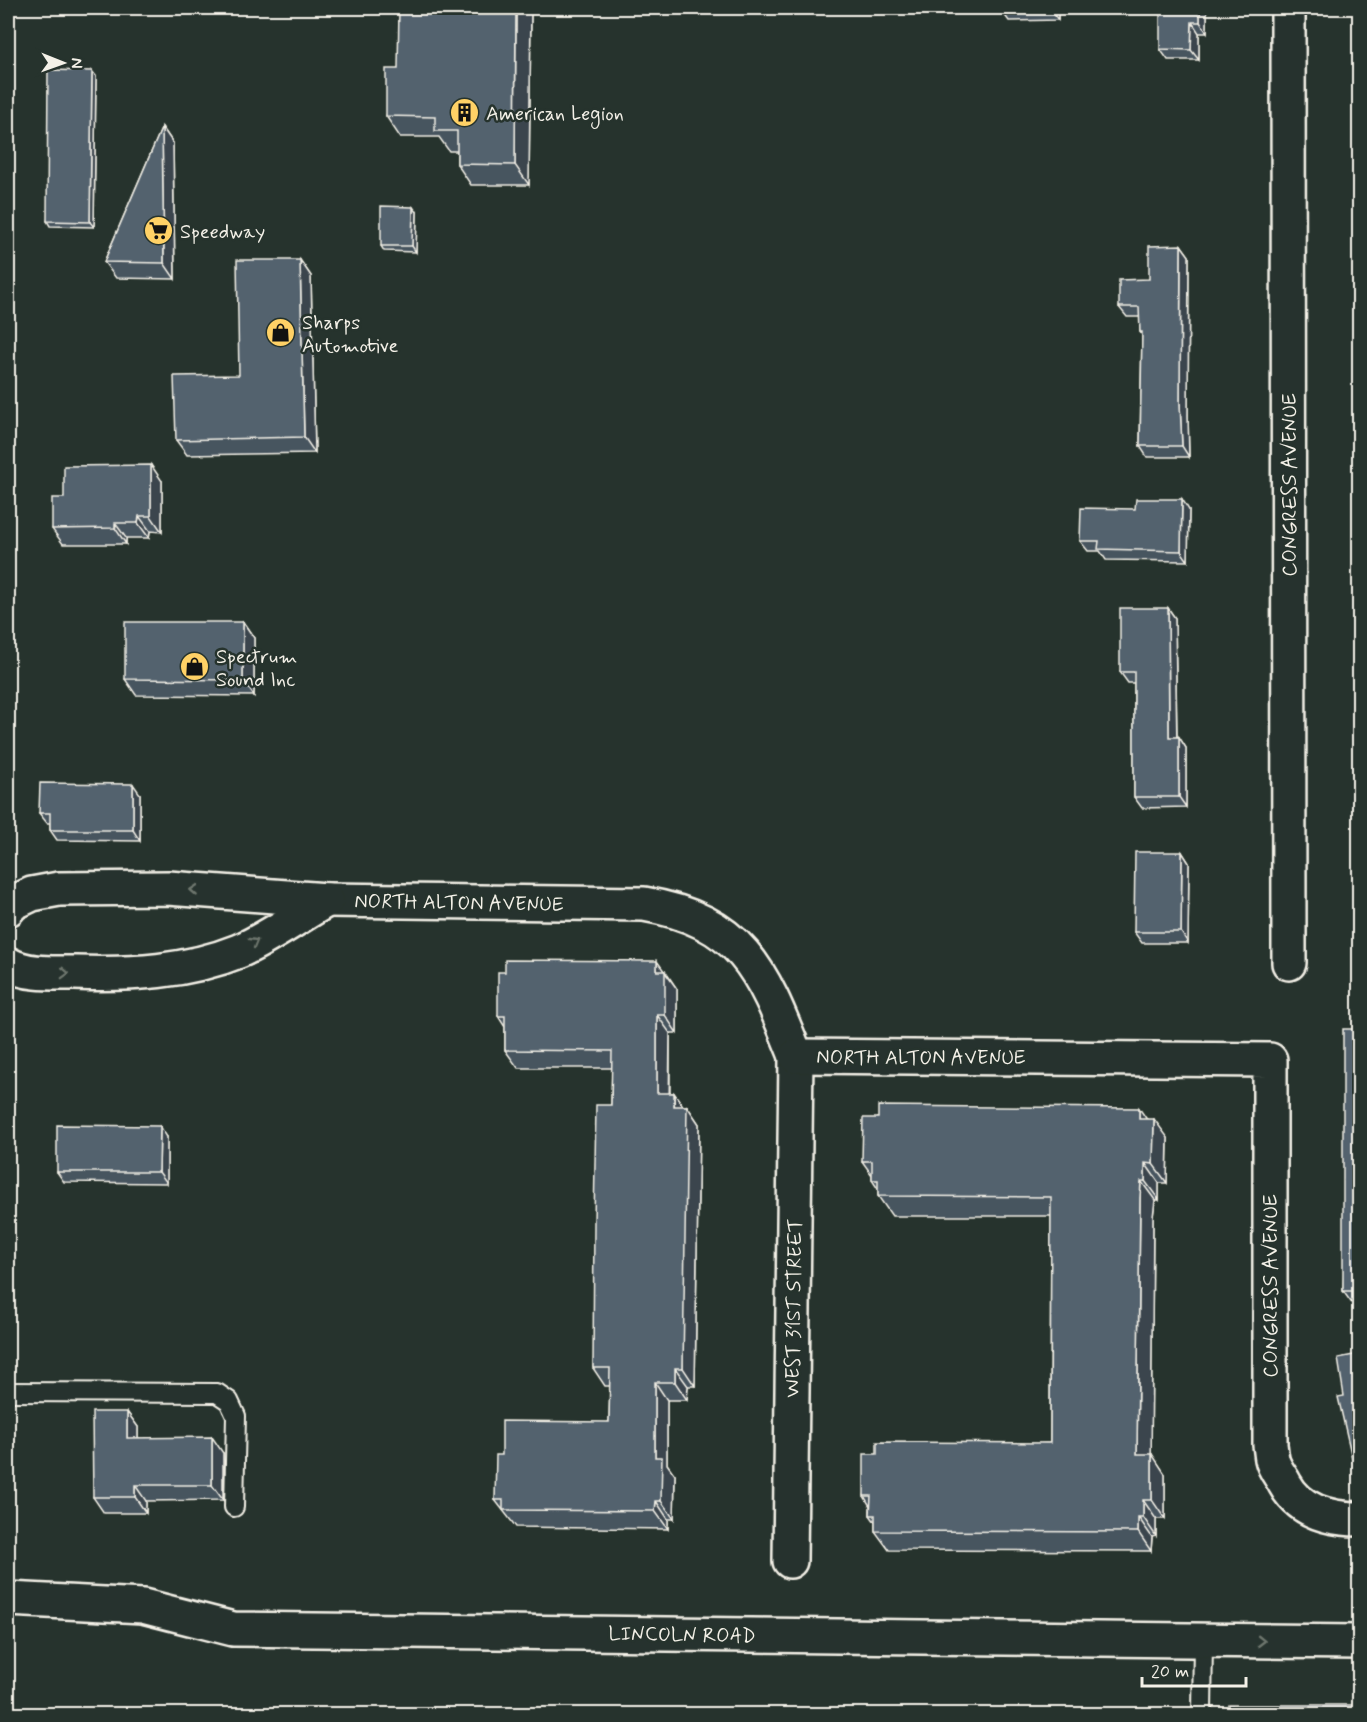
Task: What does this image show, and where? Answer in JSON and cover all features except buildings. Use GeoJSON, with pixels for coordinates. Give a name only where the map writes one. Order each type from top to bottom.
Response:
{"type":"FeatureCollection","features":[{"type":"Feature","properties":{"kind":"street","name":"CONGRESS AVENUE"},"geometry":{"type":"LineString","coordinates":[[1288,8],[1289,963]]}},
{"type":"Feature","properties":{"kind":"street","name":"NORTH ALTON AVENUE"},"geometry":{"type":"LineString","coordinates":[[8,909],[13,903],[32,894],[59,889],[168,888],[327,900],[644,904],[672,909],[700,920],[725,935],[746,956],[763,980],[796,1056],[1270,1060]]}},
{"type":"Feature","properties":{"kind":"street","name":"NORTH ALTON AVENUE"},"geometry":{"type":"LineString","coordinates":[[8,964],[39,972],[123,975],[210,962],[241,950],[327,900]]}},
{"type":"Feature","properties":{"kind":"street","name":"WEST 31ST STREET"},"geometry":{"type":"LineString","coordinates":[[790,1561],[796,1056]]}},
{"type":"Feature","properties":{"kind":"street","name":"CONGRESS AVENUE"},"geometry":{"type":"LineString","coordinates":[[1270,1060],[1270,1445],[1272,1458],[1287,1489],[1299,1502],[1325,1515],[1343,1519],[1359,1519]]}},
{"type":"Feature","properties":{"kind":"street","name":"LINCOLN ROAD"},"geometry":{"type":"LineString","coordinates":[[8,1599],[143,1606],[233,1629],[1359,1642]]}},
{"type":"Feature","properties":{"kind":"lane"},"geometry":{"type":"LineString","coordinates":[[8,1392],[217,1393],[229,1401],[236,1416],[234,1507]]}},
{"type":"Feature","properties":{"kind":"lane"},"geometry":{"type":"LineString","coordinates":[[1202,1714],[1203,1640]]}},
{"type":"Feature","properties":{"kind":"place","name":"American Legion"},"geometry":{"type":"Point","coordinates":[465,113]}},
{"type":"Feature","properties":{"kind":"place","name":"Speedway"},"geometry":{"type":"Point","coordinates":[159,231]}},
{"type":"Feature","properties":{"kind":"place","name":"Sharps Automotive"},"geometry":{"type":"Point","coordinates":[281,333]}},
{"type":"Feature","properties":{"kind":"place","name":"Spectrum Sound Inc"},"geometry":{"type":"Point","coordinates":[195,667]}}]}
